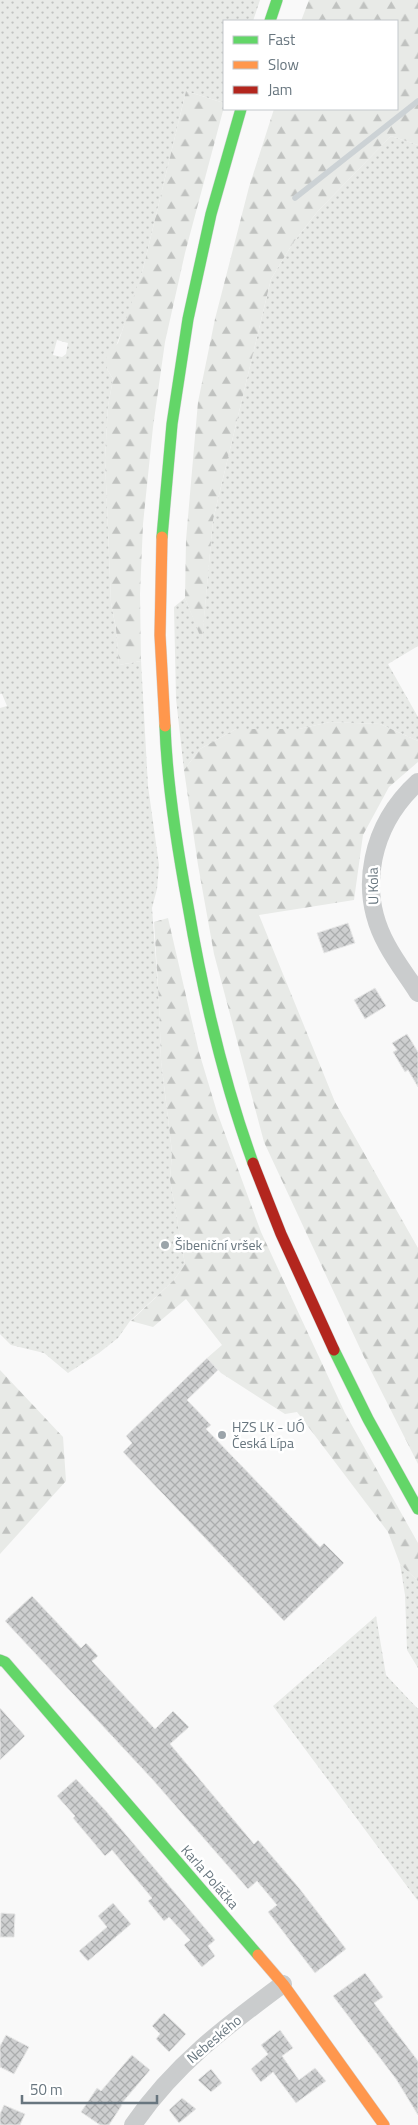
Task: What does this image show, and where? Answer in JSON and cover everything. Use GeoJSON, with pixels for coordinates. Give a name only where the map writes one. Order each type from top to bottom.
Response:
{"type":"FeatureCollection","features":[{"type":"Feature","properties":{"kind":"main road"},"geometry":{"type":"LineString","coordinates":[[270,20],[277,0]]}},
{"type":"Feature","properties":{"kind":"main road"},"geometry":{"type":"LineString","coordinates":[[241,110],[212,210],[184,338],[173,407],[164,496],[160,584],[160,664],[163,726],[171,805],[180,874],[207,1009],[244,1136],[270,1210],[311,1305],[359,1400],[418,1509]]}},
{"type":"Feature","properties":{"kind":"main road","name":"Karla Poláčka"},"geometry":{"type":"LineString","coordinates":[[0,1660],[4,1662],[282,1984],[384,2125]]}},
{"type":"Feature","properties":{"kind":"street","name":"U Kola"},"geometry":{"type":"LineString","coordinates":[[418,782],[406,793],[389,815],[375,845],[370,880],[374,912],[386,944],[418,993]]}},
{"type":"Feature","properties":{"kind":"street","name":"Nebeského"},"geometry":{"type":"LineString","coordinates":[[133,2125],[168,2081],[204,2045],[282,1984]]}},
{"type":"Feature","properties":{"kind":"green space"},"geometry":{"type":"Polygon","coordinates":[[[0,0],[260,0],[253,20],[223,20],[223,103],[186,91],[143,269],[129,313],[107,369],[113,379],[108,406],[105,458],[111,603],[116,629],[119,665],[141,661],[148,786],[159,865],[157,889],[152,908],[161,1060],[172,1152],[170,1180],[185,1264],[174,1280],[130,1321],[118,1338],[68,1373],[44,1353],[11,1345],[0,1334],[0,708],[7,706],[2,694],[0,694],[0,0]],[[57,340],[53,355],[62,357],[66,354],[68,343],[57,340]]]}},
{"type":"Feature","properties":{"kind":"green space"},"geometry":{"type":"Polygon","coordinates":[[[309,0],[418,0],[418,145],[391,136],[318,211],[293,243],[271,279],[213,520],[202,641],[185,598],[186,540],[198,402],[215,319],[249,187],[274,110],[398,110],[398,20],[301,20],[309,0]]]}},
{"type":"Feature","properties":{"kind":"green space"},"geometry":{"type":"Polygon","coordinates":[[[186,91],[223,103],[223,110],[185,253],[165,342],[153,427],[143,524],[140,594],[141,661],[119,665],[116,629],[111,603],[105,458],[108,406],[113,379],[107,369],[106,355],[118,343],[143,269],[186,91]]]}},
{"type":"Feature","properties":{"kind":"green space"},"geometry":{"type":"Polygon","coordinates":[[[391,136],[418,145],[418,646],[388,664],[418,717],[418,741],[380,724],[330,722],[299,729],[236,729],[200,749],[184,770],[176,699],[174,607],[185,598],[202,639],[213,520],[271,279],[293,243],[318,211],[391,136]]]}},
{"type":"Feature","properties":{"kind":"green space"},"geometry":{"type":"Polygon","coordinates":[[[330,722],[380,724],[418,741],[418,762],[389,787],[363,835],[354,900],[259,915],[335,1102],[418,1248],[418,1464],[364,1357],[264,1142],[214,954],[184,770],[200,749],[236,729],[299,729],[330,722]]]}},
{"type":"Feature","properties":{"kind":"green space"},"geometry":{"type":"Polygon","coordinates":[[[168,918],[199,1052],[217,1112],[261,1232],[345,1413],[418,1543],[418,1581],[400,1564],[388,1532],[297,1412],[285,1414],[221,1373],[207,1358],[222,1345],[186,1299],[153,1327],[131,1321],[174,1280],[185,1264],[170,1180],[172,1152],[161,1060],[154,922],[168,918]]]}},
{"type":"Feature","properties":{"kind":"green space"},"geometry":{"type":"Polygon","coordinates":[[[0,1370],[63,1437],[66,1481],[0,1554],[0,1370]]]}},
{"type":"Feature","properties":{"kind":"green space"},"geometry":{"type":"Polygon","coordinates":[[[400,1564],[418,1581],[418,1668],[407,1650],[405,1595],[400,1564]]]}},
{"type":"Feature","properties":{"kind":"green space"},"geometry":{"type":"Polygon","coordinates":[[[376,1616],[386,1675],[418,1709],[418,1901],[273,1706],[376,1616]]]}},
{"type":"Feature","properties":{"kind":"building"},"geometry":{"type":"Polygon","coordinates":[[[348,923],[355,943],[324,953],[317,933],[348,923]]]}},
{"type":"Feature","properties":{"kind":"building"},"geometry":{"type":"Polygon","coordinates":[[[375,988],[386,1006],[365,1019],[354,1000],[375,988]]]}},
{"type":"Feature","properties":{"kind":"building"},"geometry":{"type":"Polygon","coordinates":[[[407,1034],[418,1052],[418,1087],[408,1070],[405,1072],[393,1052],[397,1050],[392,1043],[407,1034]]]}},
{"type":"Feature","properties":{"kind":"building"},"geometry":{"type":"Polygon","coordinates":[[[207,1358],[218,1370],[187,1400],[211,1425],[206,1429],[320,1547],[324,1543],[344,1563],[284,1621],[123,1452],[132,1443],[126,1436],[207,1358]]]}},
{"type":"Feature","properties":{"kind":"building"},"geometry":{"type":"Polygon","coordinates":[[[32,1596],[81,1648],[86,1643],[98,1656],[92,1661],[155,1729],[173,1711],[189,1727],[170,1744],[254,1844],[258,1840],[299,1888],[346,1949],[315,1973],[268,1912],[277,1905],[257,1881],[248,1889],[153,1780],[5,1621],[32,1596]]]}},
{"type":"Feature","properties":{"kind":"building"},"geometry":{"type":"Polygon","coordinates":[[[0,1708],[25,1736],[0,1760],[0,1708]]]}},
{"type":"Feature","properties":{"kind":"building"},"geometry":{"type":"Polygon","coordinates":[[[76,1779],[105,1810],[215,1940],[208,1946],[215,1956],[202,1967],[184,1945],[190,1940],[169,1917],[164,1921],[148,1901],[152,1898],[112,1850],[105,1856],[73,1818],[75,1816],[57,1796],[76,1779]]]}},
{"type":"Feature","properties":{"kind":"building"},"geometry":{"type":"Polygon","coordinates":[[[113,1903],[131,1924],[88,1961],[79,1951],[107,1927],[98,1916],[113,1903]]]}},
{"type":"Feature","properties":{"kind":"building"},"geometry":{"type":"Polygon","coordinates":[[[1,1913],[15,1914],[14,1937],[0,1937],[1,1913]]]}},
{"type":"Feature","properties":{"kind":"building"},"geometry":{"type":"Polygon","coordinates":[[[365,1973],[383,1997],[374,2003],[418,2061],[418,2115],[396,2079],[333,1996],[365,1973]]]}},
{"type":"Feature","properties":{"kind":"building"},"geometry":{"type":"Polygon","coordinates":[[[164,2013],[186,2034],[169,2052],[156,2039],[160,2034],[152,2026],[164,2013]]]}},
{"type":"Feature","properties":{"kind":"building"},"geometry":{"type":"Polygon","coordinates":[[[280,2030],[293,2048],[282,2056],[299,2080],[315,2068],[326,2081],[296,2103],[273,2072],[261,2082],[251,2069],[268,2054],[261,2045],[280,2030]]]}},
{"type":"Feature","properties":{"kind":"building"},"geometry":{"type":"Polygon","coordinates":[[[6,2035],[29,2047],[14,2074],[0,2067],[0,2046],[6,2035]]]}},
{"type":"Feature","properties":{"kind":"building"},"geometry":{"type":"Polygon","coordinates":[[[132,2055],[150,2070],[121,2104],[109,2125],[100,2125],[81,2112],[97,2088],[101,2091],[132,2055]]]}},
{"type":"Feature","properties":{"kind":"building"},"geometry":{"type":"Polygon","coordinates":[[[211,2069],[222,2083],[211,2092],[198,2080],[211,2069]]]}},
{"type":"Feature","properties":{"kind":"building"},"geometry":{"type":"Polygon","coordinates":[[[182,2098],[196,2109],[179,2123],[169,2110],[182,2098]]]}},
{"type":"Feature","properties":{"kind":"building"},"geometry":{"type":"Polygon","coordinates":[[[4,2105],[25,2114],[20,2125],[0,2125],[0,2114],[4,2105]]]}},
{"type":"Feature","properties":{"kind":"waterway"},"geometry":{"type":"LineString","coordinates":[[295,198],[418,101]]}},
{"type":"Feature","properties":{"kind":"traffic: fast"},"geometry":{"type":"LineString","coordinates":[[270,20],[277,0]]}},
{"type":"Feature","properties":{"kind":"traffic: fast"},"geometry":{"type":"LineString","coordinates":[[162,537],[172,424],[188,319],[211,214],[241,110]]}},
{"type":"Feature","properties":{"kind":"traffic: fast"},"geometry":{"type":"LineString","coordinates":[[165,726],[173,816],[200,972],[223,1068],[253,1163]]}},
{"type":"Feature","properties":{"kind":"traffic: fast"},"geometry":{"type":"LineString","coordinates":[[334,1350],[368,1419],[418,1509]]}},
{"type":"Feature","properties":{"kind":"traffic: fast"},"geometry":{"type":"LineString","coordinates":[[0,1660],[5,1662],[258,1955]]}},
{"type":"Feature","properties":{"kind":"traffic: slow"},"geometry":{"type":"LineString","coordinates":[[162,537],[160,635],[165,726]]}},
{"type":"Feature","properties":{"kind":"traffic: slow"},"geometry":{"type":"LineString","coordinates":[[258,1955],[283,1984],[384,2125]]}},
{"type":"Feature","properties":{"kind":"traffic: jam"},"geometry":{"type":"LineString","coordinates":[[253,1163],[281,1234],[334,1350]]}},
{"type":"Feature","properties":{"kind":"place","name":"Šibeniční vršek"},"geometry":{"type":"Point","coordinates":[165,1245]}},
{"type":"Feature","properties":{"kind":"place","name":"HZS LK - UÓ Česká Lípa"},"geometry":{"type":"Point","coordinates":[222,1435]}}]}
